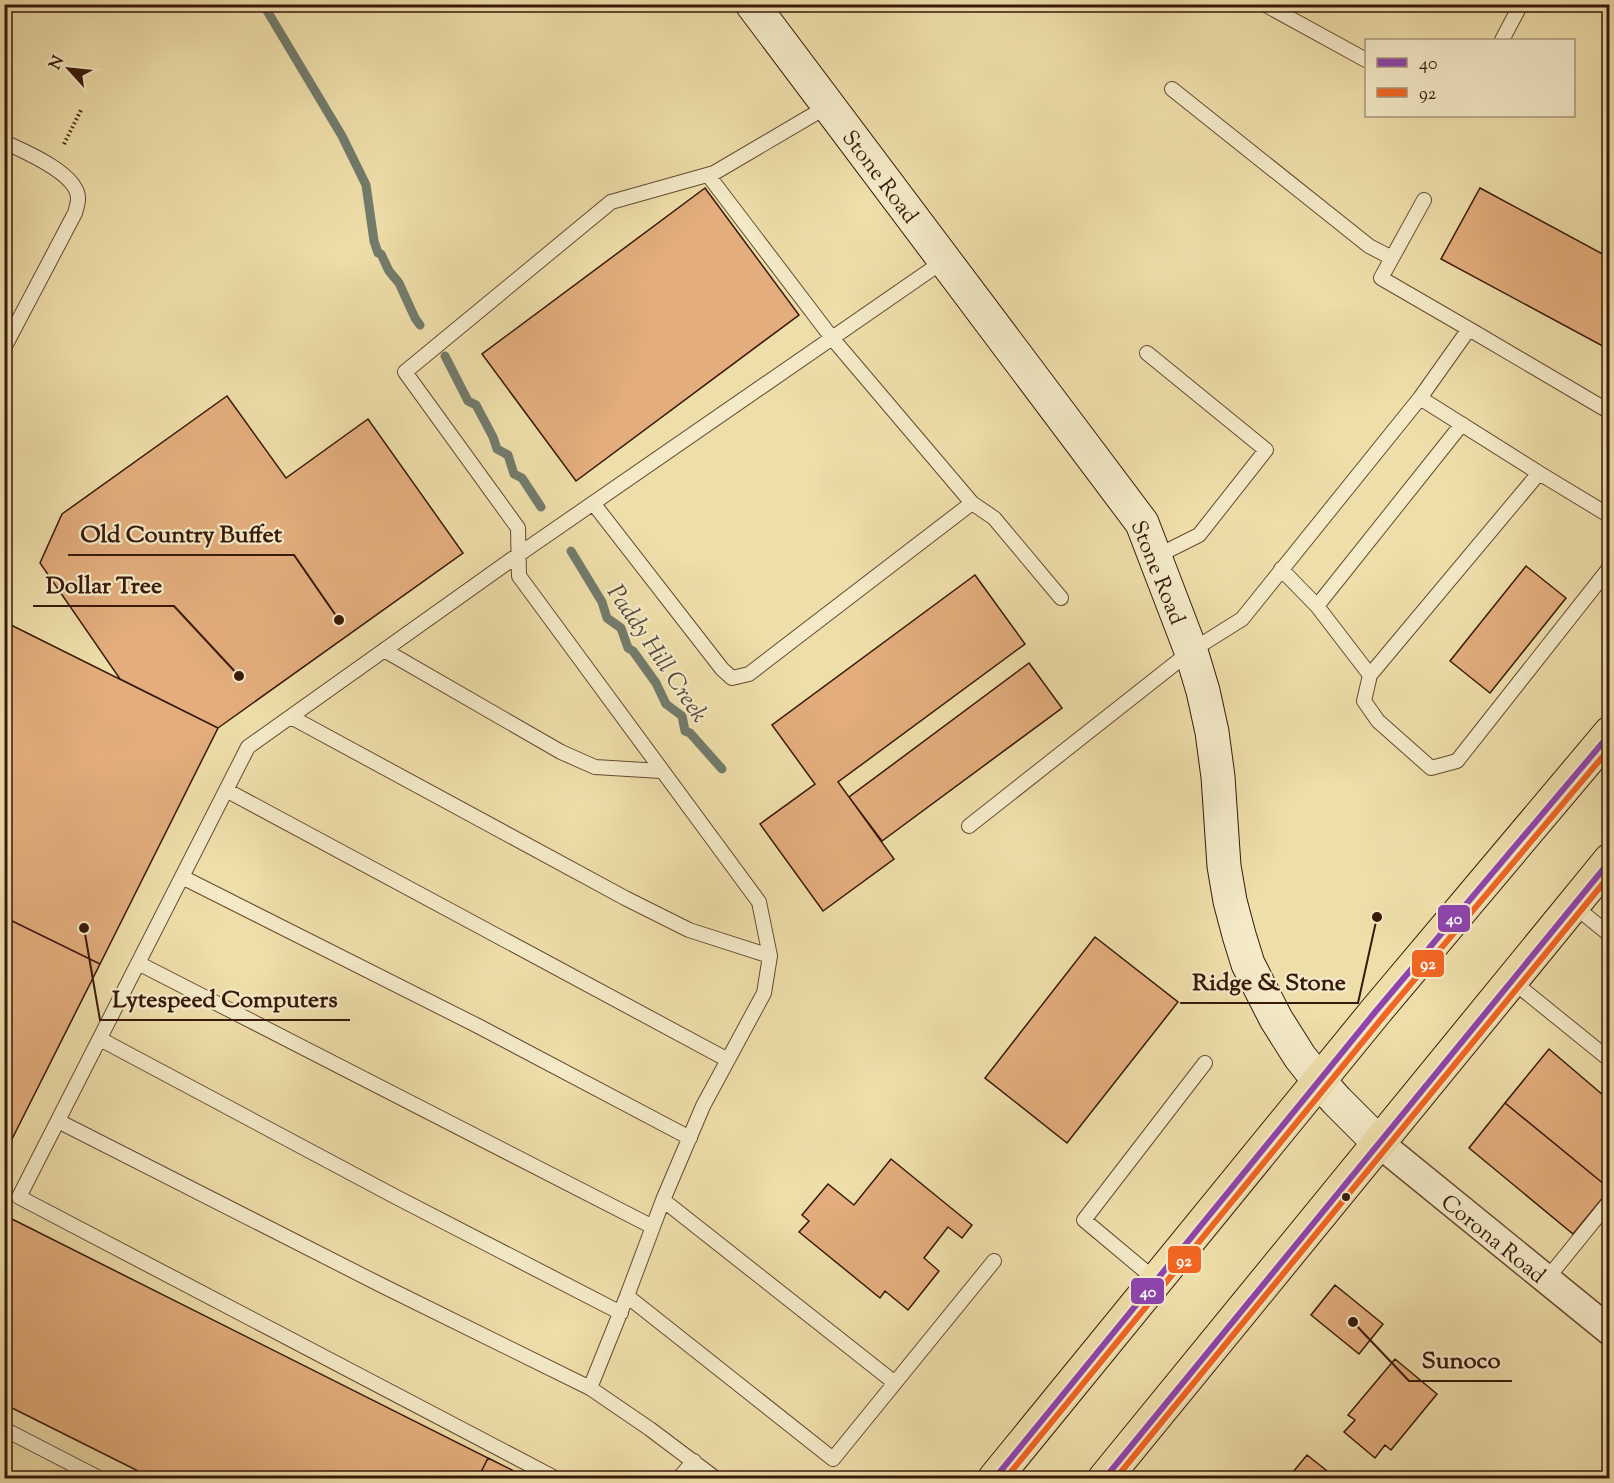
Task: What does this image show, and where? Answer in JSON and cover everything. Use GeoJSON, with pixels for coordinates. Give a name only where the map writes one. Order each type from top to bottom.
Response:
{"type":"FeatureCollection","features":[{"type":"Feature","properties":{"kind":"highway"},"geometry":{"type":"LineString","coordinates":[[995,1479],[1318,1081],[1610,733]]}},
{"type":"Feature","properties":{"kind":"highway"},"geometry":{"type":"LineString","coordinates":[[1105,1479],[1610,860]]}},
{"type":"Feature","properties":{"kind":"street","name":"Stone Road"},"geometry":{"type":"LineString","coordinates":[[752,4],[1143,523],[1191,651],[1203,691],[1212,732],[1218,777],[1224,866],[1230,901],[1248,964],[1282,1029],[1300,1057],[1318,1081],[1379,1143]]}},
{"type":"Feature","properties":{"kind":"street","name":"Corona Road"},"geometry":{"type":"LineString","coordinates":[[1379,1143],[1610,1331]]}},
{"type":"Feature","properties":{"kind":"lane"},"geometry":{"type":"LineString","coordinates":[[1264,4],[1365,59]]}},
{"type":"Feature","properties":{"kind":"lane"},"geometry":{"type":"LineString","coordinates":[[1503,39],[1521,4]]}},
{"type":"Feature","properties":{"kind":"lane"},"geometry":{"type":"LineString","coordinates":[[1172,89],[1369,246],[1392,258]]}},
{"type":"Feature","properties":{"kind":"lane"},"geometry":{"type":"LineString","coordinates":[[590,1388],[663,1200],[703,1106],[764,993],[770,956],[759,902],[519,576],[518,528],[405,372],[611,202],[714,173],[828,106]]}},
{"type":"Feature","properties":{"kind":"lane"},"geometry":{"type":"LineString","coordinates":[[4,142],[47,162],[72,182],[79,197],[75,213],[4,348]]}},
{"type":"Feature","properties":{"kind":"lane"},"geometry":{"type":"LineString","coordinates":[[708,175],[832,338],[972,503],[994,518],[1060,598]]}},
{"type":"Feature","properties":{"kind":"lane"},"geometry":{"type":"LineString","coordinates":[[1424,200],[1381,278],[1610,412]]}},
{"type":"Feature","properties":{"kind":"lane"},"geometry":{"type":"LineString","coordinates":[[555,1479],[19,1197],[248,747],[518,555],[945,261]]}},
{"type":"Feature","properties":{"kind":"lane"},"geometry":{"type":"LineString","coordinates":[[969,826],[1191,651],[1242,619],[1419,398],[1469,329]]}},
{"type":"Feature","properties":{"kind":"lane"},"geometry":{"type":"LineString","coordinates":[[1147,353],[1266,450],[1199,535],[1155,556]]}},
{"type":"Feature","properties":{"kind":"lane"},"geometry":{"type":"LineString","coordinates":[[1419,398],[1610,516]]}},
{"type":"Feature","properties":{"kind":"lane"},"geometry":{"type":"LineString","coordinates":[[1317,606],[1462,424]]}},
{"type":"Feature","properties":{"kind":"lane"},"geometry":{"type":"LineString","coordinates":[[1539,473],[1370,675],[1364,701],[1378,722],[1431,768],[1457,761],[1610,567]]}},
{"type":"Feature","properties":{"kind":"lane"},"geometry":{"type":"LineString","coordinates":[[593,504],[722,669],[732,678],[749,674],[972,503]]}},
{"type":"Feature","properties":{"kind":"lane"},"geometry":{"type":"LineString","coordinates":[[1281,569],[1317,606],[1370,675]]}},
{"type":"Feature","properties":{"kind":"lane"},"geometry":{"type":"LineString","coordinates":[[384,650],[561,752],[595,767],[661,771]]}},
{"type":"Feature","properties":{"kind":"lane"},"geometry":{"type":"LineString","coordinates":[[291,717],[625,898],[689,930],[770,956]]}},
{"type":"Feature","properties":{"kind":"lane"},"geometry":{"type":"LineString","coordinates":[[226,790],[728,1060]]}},
{"type":"Feature","properties":{"kind":"lane"},"geometry":{"type":"LineString","coordinates":[[182,877],[478,1026],[690,1138]]}},
{"type":"Feature","properties":{"kind":"lane"},"geometry":{"type":"LineString","coordinates":[[1573,905],[1610,935]]}},
{"type":"Feature","properties":{"kind":"lane"},"geometry":{"type":"LineString","coordinates":[[138,963],[653,1227]]}},
{"type":"Feature","properties":{"kind":"lane"},"geometry":{"type":"LineString","coordinates":[[1511,981],[1610,1060]]}},
{"type":"Feature","properties":{"kind":"lane"},"geometry":{"type":"LineString","coordinates":[[100,1039],[385,1191],[621,1313]]}},
{"type":"Feature","properties":{"kind":"lane"},"geometry":{"type":"LineString","coordinates":[[1157,1281],[1084,1220],[1205,1063]]}},
{"type":"Feature","properties":{"kind":"lane"},"geometry":{"type":"LineString","coordinates":[[58,1121],[590,1388],[694,1461],[715,1479]]}},
{"type":"Feature","properties":{"kind":"lane"},"geometry":{"type":"LineString","coordinates":[[663,1200],[895,1383]]}},
{"type":"Feature","properties":{"kind":"lane"},"geometry":{"type":"LineString","coordinates":[[1546,1280],[1610,1202]]}},
{"type":"Feature","properties":{"kind":"lane"},"geometry":{"type":"LineString","coordinates":[[627,1296],[833,1459],[994,1262]]}},
{"type":"Feature","properties":{"kind":"lane"},"geometry":{"type":"LineString","coordinates":[[4,1430],[99,1479]]}},
{"type":"Feature","properties":{"kind":"lane"},"geometry":{"type":"LineString","coordinates":[[679,1479],[694,1461]]}},
{"type":"Feature","properties":{"kind":"path"},"geometry":{"type":"LineString","coordinates":[[64,144],[82,108]]}},
{"type":"Feature","properties":{"kind":"path"},"geometry":{"type":"LineString","coordinates":[[4,278],[12,281]]}},
{"type":"Feature","properties":{"kind":"building"},"geometry":{"type":"Polygon","coordinates":[[[1457,4],[1475,4],[1472,12],[1457,4]]]}},
{"type":"Feature","properties":{"kind":"building"},"geometry":{"type":"Polygon","coordinates":[[[705,188],[799,315],[576,481],[482,354],[705,188]]]}},
{"type":"Feature","properties":{"kind":"building"},"geometry":{"type":"Polygon","coordinates":[[[1480,188],[1610,258],[1610,350],[1441,259],[1480,188]]]}},
{"type":"Feature","properties":{"kind":"building"},"geometry":{"type":"Polygon","coordinates":[[[227,396],[286,478],[368,419],[463,553],[218,728],[120,679],[40,563],[62,514],[227,396]]]}},
{"type":"Feature","properties":{"kind":"building"},"geometry":{"type":"Polygon","coordinates":[[[1526,566],[1566,598],[1490,693],[1450,661],[1526,566]]]}},
{"type":"Feature","properties":{"kind":"building"},"geometry":{"type":"Polygon","coordinates":[[[975,575],[1025,644],[838,782],[894,859],[823,911],[760,824],[815,784],[772,725],[975,575]]]}},
{"type":"Feature","properties":{"kind":"building"},"geometry":{"type":"Polygon","coordinates":[[[4,622],[11,625],[4,639],[4,622]]]}},
{"type":"Feature","properties":{"kind":"building"},"geometry":{"type":"Polygon","coordinates":[[[11,625],[218,728],[100,964],[4,917],[4,639],[11,625]]]}},
{"type":"Feature","properties":{"kind":"building"},"geometry":{"type":"Polygon","coordinates":[[[1029,663],[1062,708],[882,841],[849,797],[1029,663]]]}},
{"type":"Feature","properties":{"kind":"building"},"geometry":{"type":"Polygon","coordinates":[[[4,917],[100,964],[4,1155],[4,917]]]}},
{"type":"Feature","properties":{"kind":"building"},"geometry":{"type":"Polygon","coordinates":[[[1095,937],[1178,1002],[1067,1143],[985,1078],[1095,937]]]}},
{"type":"Feature","properties":{"kind":"building"},"geometry":{"type":"Polygon","coordinates":[[[1549,1049],[1610,1101],[1610,1189],[1505,1103],[1549,1049]]]}},
{"type":"Feature","properties":{"kind":"building"},"geometry":{"type":"Polygon","coordinates":[[[1505,1103],[1610,1189],[1573,1234],[1469,1148],[1505,1103]]]}},
{"type":"Feature","properties":{"kind":"building"},"geometry":{"type":"Polygon","coordinates":[[[891,1159],[972,1225],[962,1238],[948,1227],[924,1258],[939,1271],[908,1310],[885,1291],[880,1298],[799,1232],[809,1221],[802,1215],[828,1184],[854,1205],[891,1159]]]}},
{"type":"Feature","properties":{"kind":"building"},"geometry":{"type":"Polygon","coordinates":[[[4,1215],[488,1458],[478,1478],[152,1478],[4,1404],[4,1215]]]}},
{"type":"Feature","properties":{"kind":"building"},"geometry":{"type":"Polygon","coordinates":[[[1335,1285],[1383,1324],[1359,1354],[1311,1315],[1335,1285]]]}},
{"type":"Feature","properties":{"kind":"building"},"geometry":{"type":"Polygon","coordinates":[[[1395,1359],[1437,1394],[1391,1450],[1385,1445],[1375,1458],[1344,1432],[1355,1420],[1348,1415],[1395,1359]]]}},
{"type":"Feature","properties":{"kind":"building"},"geometry":{"type":"Polygon","coordinates":[[[1307,1455],[1336,1478],[1288,1478],[1307,1455]]]}},
{"type":"Feature","properties":{"kind":"building"},"geometry":{"type":"Polygon","coordinates":[[[488,1458],[514,1471],[521,1478],[478,1478],[488,1458]]]}},
{"type":"Feature","properties":{"kind":"waterway","name":"Paddy Hill Creek"},"geometry":{"type":"LineString","coordinates":[[263,4],[342,136],[366,185],[374,241],[378,253],[381,254],[389,271],[399,283],[420,325]]}},
{"type":"Feature","properties":{"kind":"waterway","name":"Paddy Hill Creek"},"geometry":{"type":"LineString","coordinates":[[445,356],[468,401],[476,405],[497,449],[508,455],[514,474],[522,478],[541,507]]}},
{"type":"Feature","properties":{"kind":"waterway","name":"Paddy Hill Creek"},"geometry":{"type":"LineString","coordinates":[[571,551],[602,602],[607,618],[621,628],[628,648],[633,651],[656,683],[666,704],[682,716],[685,731],[690,733],[722,769]]}},
{"type":"Feature","properties":{"kind":"transit line","name":"40"},"geometry":{"type":"LineString","coordinates":[[995,1478],[1376,1011],[1610,734]]}},
{"type":"Feature","properties":{"kind":"transit line","name":"92"},"geometry":{"type":"LineString","coordinates":[[1006,1478],[1383,1017],[1610,748]]}},
{"type":"Feature","properties":{"kind":"transit line","name":"40"},"geometry":{"type":"LineString","coordinates":[[1105,1478],[1610,861]]}},
{"type":"Feature","properties":{"kind":"transit line","name":"92"},"geometry":{"type":"LineString","coordinates":[[1116,1478],[1610,875]]}},
{"type":"Feature","properties":{"kind":"place","name":"Old Country Buffet"},"geometry":{"type":"Point","coordinates":[339,620]}},
{"type":"Feature","properties":{"kind":"place","name":"Dollar Tree"},"geometry":{"type":"Point","coordinates":[239,676]}},
{"type":"Feature","properties":{"kind":"place","name":"Ridge & Stone"},"geometry":{"type":"Point","coordinates":[1377,917]}},
{"type":"Feature","properties":{"kind":"place","name":"Lytespeed Computers"},"geometry":{"type":"Point","coordinates":[84,928]}},
{"type":"Feature","properties":{"kind":"place","name":"Sunoco"},"geometry":{"type":"Point","coordinates":[1353,1322]}}]}
